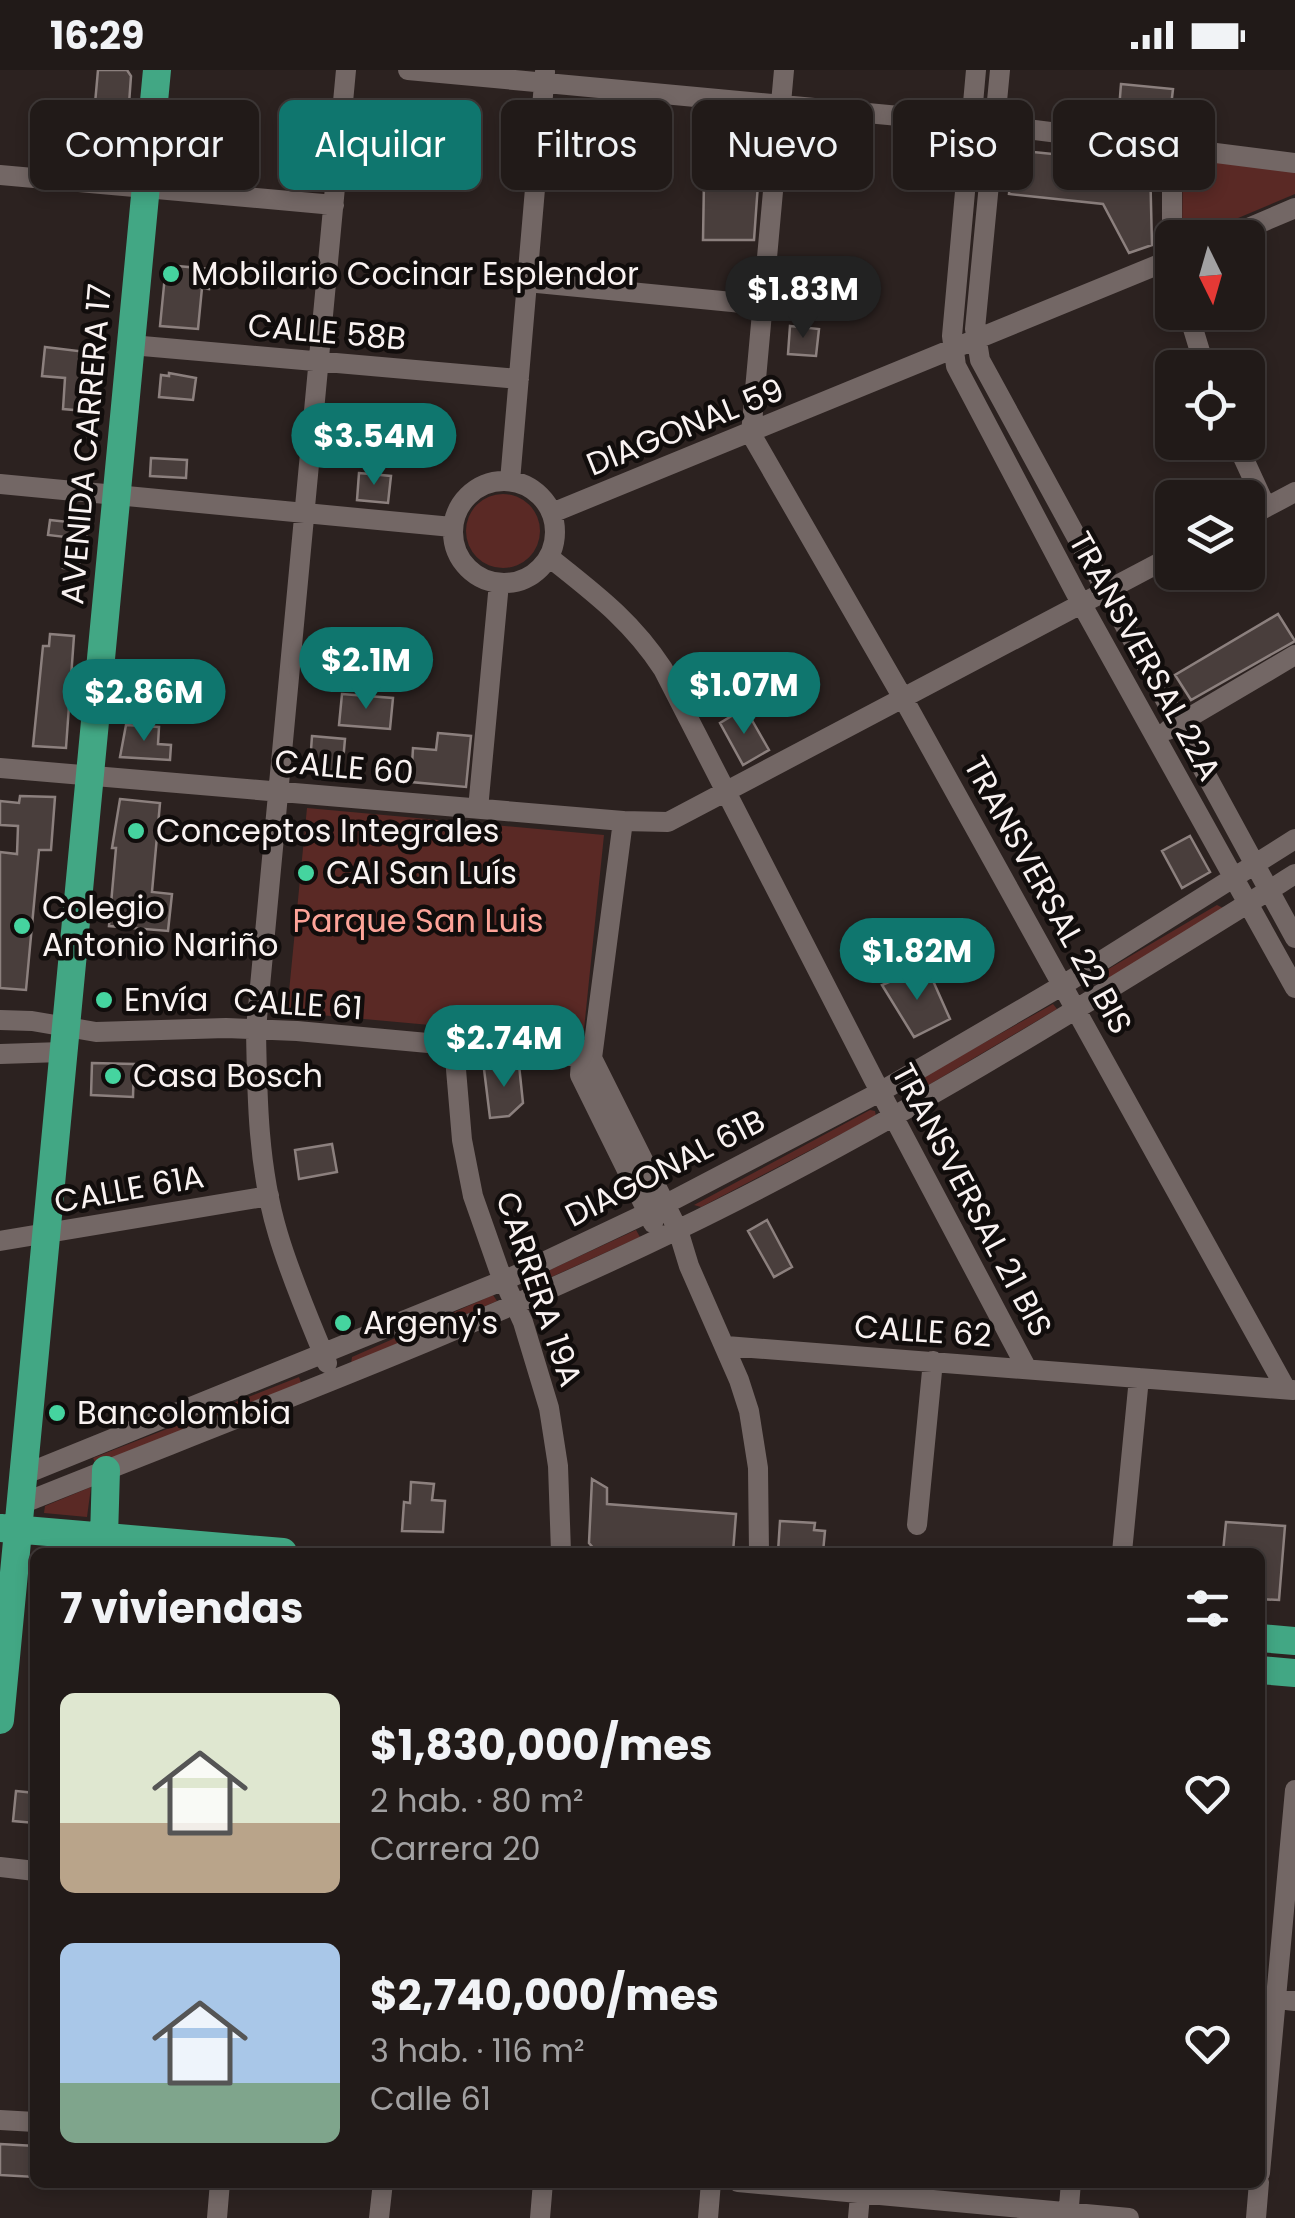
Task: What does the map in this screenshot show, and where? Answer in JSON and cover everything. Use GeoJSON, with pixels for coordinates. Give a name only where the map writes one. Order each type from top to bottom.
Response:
{"type":"FeatureCollection","features":[{"type":"Feature","properties":{"kind":"main road","name":"AVENIDA CARRERA 17"},"geometry":{"type":"LineString","coordinates":[[154,100],[157,70]]}},
{"type":"Feature","properties":{"kind":"main road","name":"AVENIDA CARRERA 17"},"geometry":{"type":"LineString","coordinates":[[0,1720],[17,1560],[10,1514],[23,1475],[146,190]]}},
{"type":"Feature","properties":{"kind":"main road"},"geometry":{"type":"LineString","coordinates":[[104,1537],[106,1470]]}},
{"type":"Feature","properties":{"kind":"main road"},"geometry":{"type":"LineString","coordinates":[[10,1514],[104,1537],[235,1548]]}},
{"type":"Feature","properties":{"kind":"main road"},"geometry":{"type":"LineString","coordinates":[[1265,1638],[1295,1641]]}},
{"type":"Feature","properties":{"kind":"main road"},"geometry":{"type":"LineString","coordinates":[[1265,1671],[1295,1674]]}},
{"type":"Feature","properties":{"kind":"street"},"geometry":{"type":"LineString","coordinates":[[333,1379],[288,1266],[268,1196],[260,1139],[256,1028],[346,70]]}},
{"type":"Feature","properties":{"kind":"street"},"geometry":{"type":"LineString","coordinates":[[408,70],[544,76],[740,100]]}},
{"type":"Feature","properties":{"kind":"street"},"geometry":{"type":"LineString","coordinates":[[781,100],[784,70]]}},
{"type":"Feature","properties":{"kind":"street"},"geometry":{"type":"LineString","coordinates":[[974,100],[976,70]]}},
{"type":"Feature","properties":{"kind":"street"},"geometry":{"type":"LineString","coordinates":[[997,100],[1000,70]]}},
{"type":"Feature","properties":{"kind":"street"},"geometry":{"type":"LineString","coordinates":[[510,481],[544,76]]}},
{"type":"Feature","properties":{"kind":"street"},"geometry":{"type":"LineString","coordinates":[[1215,153],[1295,163]]}},
{"type":"Feature","properties":{"kind":"street"},"geometry":{"type":"LineString","coordinates":[[0,174],[30,177]]}},
{"type":"Feature","properties":{"kind":"street"},"geometry":{"type":"LineString","coordinates":[[179,190],[334,204]]}},
{"type":"Feature","properties":{"kind":"street"},"geometry":{"type":"LineString","coordinates":[[751,434],[773,190]]}},
{"type":"Feature","properties":{"kind":"street"},"geometry":{"type":"LineString","coordinates":[[952,350],[966,190]]}},
{"type":"Feature","properties":{"kind":"street"},"geometry":{"type":"LineString","coordinates":[[975,341],[989,190]]}},
{"type":"Feature","properties":{"kind":"street"},"geometry":{"type":"LineString","coordinates":[[1172,190],[1172,220]]}},
{"type":"Feature","properties":{"kind":"street"},"geometry":{"type":"LineString","coordinates":[[1265,221],[1295,208]]}},
{"type":"Feature","properties":{"kind":"street","name":"DIAGONAL 59"},"geometry":{"type":"LineString","coordinates":[[552,513],[1155,267]]}},
{"type":"Feature","properties":{"kind":"street"},"geometry":{"type":"LineString","coordinates":[[527,282],[763,305]]}},
{"type":"Feature","properties":{"kind":"street","name":"TRANSVERSAL 22A"},"geometry":{"type":"LineString","coordinates":[[975,341],[987,374],[1295,938]]}},
{"type":"Feature","properties":{"kind":"street","name":"CALLE 58B"},"geometry":{"type":"LineString","coordinates":[[130,345],[519,379]]}},
{"type":"Feature","properties":{"kind":"street","name":"TRANSVERSAL 22A"},"geometry":{"type":"LineString","coordinates":[[952,350],[963,382],[1081,603],[1295,988]]}},
{"type":"Feature","properties":{"kind":"street","name":"TRANSVERSAL 22 BIS"},"geometry":{"type":"LineString","coordinates":[[751,434],[904,698],[1291,1389]]}},
{"type":"Feature","properties":{"kind":"street"},"geometry":{"type":"LineString","coordinates":[[510,481],[536,492],[552,513],[556,536],[549,557],[533,574],[500,583],[477,576],[460,560],[452,527],[460,505],[487,484],[510,481]]}},
{"type":"Feature","properties":{"kind":"street"},"geometry":{"type":"LineString","coordinates":[[0,484],[452,527]]}},
{"type":"Feature","properties":{"kind":"street"},"geometry":{"type":"LineString","coordinates":[[1265,508],[1295,492]]}},
{"type":"Feature","properties":{"kind":"street","name":"TRANSVERSAL 21 BIS"},"geometry":{"type":"LineString","coordinates":[[549,557],[618,612],[642,637],[662,669],[1027,1369]]}},
{"type":"Feature","properties":{"kind":"street","name":"CALLE 60"},"geometry":{"type":"LineString","coordinates":[[0,768],[668,822],[1155,565]]}},
{"type":"Feature","properties":{"kind":"street"},"geometry":{"type":"LineString","coordinates":[[478,809],[500,583]]}},
{"type":"Feature","properties":{"kind":"street"},"geometry":{"type":"LineString","coordinates":[[1156,738],[1295,655]]}},
{"type":"Feature","properties":{"kind":"street"},"geometry":{"type":"LineString","coordinates":[[623,821],[590,1052],[657,1209],[735,1346],[758,1468],[758,1548]]}},
{"type":"Feature","properties":{"kind":"street","name":"DIAGONAL 61B"},"geometry":{"type":"LineString","coordinates":[[23,1475],[504,1279],[657,1209],[880,1092],[1063,985],[1295,839]]}},
{"type":"Feature","properties":{"kind":"street","name":"DIAGONAL 61B"},"geometry":{"type":"LineString","coordinates":[[10,1514],[106,1470],[516,1306],[670,1234],[892,1116],[1295,874]]}},
{"type":"Feature","properties":{"kind":"street","name":"CALLE 61"},"geometry":{"type":"LineString","coordinates":[[0,1020],[63,1040]]}},
{"type":"Feature","properties":{"kind":"street","name":"CALLE 61"},"geometry":{"type":"LineString","coordinates":[[0,1054],[96,1032],[256,1028],[454,1046],[590,1052]]}},
{"type":"Feature","properties":{"kind":"street","name":"CARRERA 19A"},"geometry":{"type":"LineString","coordinates":[[454,1046],[462,1140],[473,1196],[540,1371],[549,1408],[558,1466],[561,1548]]}},
{"type":"Feature","properties":{"kind":"street","name":"CALLE 61A"},"geometry":{"type":"LineString","coordinates":[[0,1241],[268,1196]]}},
{"type":"Feature","properties":{"kind":"street","name":"CALLE 62"},"geometry":{"type":"LineString","coordinates":[[735,1346],[1291,1389]]}},
{"type":"Feature","properties":{"kind":"street"},"geometry":{"type":"LineString","coordinates":[[917,1525],[933,1362]]}},
{"type":"Feature","properties":{"kind":"street"},"geometry":{"type":"LineString","coordinates":[[1122,1548],[1139,1378]]}},
{"type":"Feature","properties":{"kind":"street"},"geometry":{"type":"LineString","coordinates":[[1265,2122],[1295,1790]]}},
{"type":"Feature","properties":{"kind":"street"},"geometry":{"type":"LineString","coordinates":[[0,1867],[30,1870]]}},
{"type":"Feature","properties":{"kind":"street"},"geometry":{"type":"LineString","coordinates":[[0,2120],[30,2122]]}},
{"type":"Feature","properties":{"kind":"street"},"geometry":{"type":"LineString","coordinates":[[216,2218],[219,2188]]}},
{"type":"Feature","properties":{"kind":"street"},"geometry":{"type":"LineString","coordinates":[[379,2218],[382,2188]]}},
{"type":"Feature","properties":{"kind":"street"},"geometry":{"type":"LineString","coordinates":[[540,2218],[542,2188]]}},
{"type":"Feature","properties":{"kind":"street"},"geometry":{"type":"LineString","coordinates":[[708,2218],[710,2188]]}},
{"type":"Feature","properties":{"kind":"street"},"geometry":{"type":"LineString","coordinates":[[858,2218],[861,2188],[1068,2215],[1129,2218]]}},
{"type":"Feature","properties":{"kind":"street"},"geometry":{"type":"LineString","coordinates":[[1068,2215],[1070,2188]]}},
{"type":"Feature","properties":{"kind":"street"},"geometry":{"type":"LineString","coordinates":[[1256,2218],[1258,2188]]}},
{"type":"Feature","properties":{"kind":"green space"},"geometry":{"type":"Polygon","coordinates":[[[1215,161],[1295,170],[1295,194],[1233,220],[1182,220],[1183,190],[1215,190],[1215,161]]]}},
{"type":"Feature","properties":{"kind":"green space"},"geometry":{"type":"Polygon","coordinates":[[[503,494],[529,505],[540,531],[529,557],[503,568],[477,557],[466,531],[477,505],[503,494]]]}},
{"type":"Feature","properties":{"kind":"green space","name":"Parque San Luis"},"geometry":{"type":"Polygon","coordinates":[[[307,808],[604,835],[583,1039],[287,1012],[307,808]]]}},
{"type":"Feature","properties":{"kind":"green space"},"geometry":{"type":"Polygon","coordinates":[[[1217,905],[1223,908],[1108,981],[1101,978],[1100,974],[1217,905]]]}},
{"type":"Feature","properties":{"kind":"green space"},"geometry":{"type":"Polygon","coordinates":[[[1053,1004],[1057,1009],[910,1096],[905,1091],[905,1087],[1053,1004]]]}},
{"type":"Feature","properties":{"kind":"green space"},"geometry":{"type":"Polygon","coordinates":[[[870,1110],[876,1116],[701,1207],[694,1205],[870,1110]]]}},
{"type":"Feature","properties":{"kind":"green space"},"geometry":{"type":"Polygon","coordinates":[[[636,1230],[640,1237],[527,1288],[526,1281],[636,1230]]]}},
{"type":"Feature","properties":{"kind":"green space"},"geometry":{"type":"Polygon","coordinates":[[[493,1295],[497,1301],[351,1364],[352,1357],[493,1295]]]}},
{"type":"Feature","properties":{"kind":"green space"},"geometry":{"type":"Polygon","coordinates":[[[299,1377],[301,1383],[96,1464],[93,1458],[299,1377]]]}},
{"type":"Feature","properties":{"kind":"green space"},"geometry":{"type":"Polygon","coordinates":[[[91,1487],[87,1517],[44,1513],[45,1506],[91,1487]]]}},
{"type":"Feature","properties":{"kind":"building"},"geometry":{"type":"Polygon","coordinates":[[[98,70],[127,70],[131,76],[129,100],[95,100],[98,70]]]}},
{"type":"Feature","properties":{"kind":"building"},"geometry":{"type":"Polygon","coordinates":[[[1121,84],[1173,89],[1172,100],[1120,100],[1121,84]]]}},
{"type":"Feature","properties":{"kind":"building"},"geometry":{"type":"Polygon","coordinates":[[[1033,152],[1053,154],[1053,190],[1151,190],[1152,245],[1129,253],[1103,204],[1009,194],[1009,190],[1033,190],[1033,152]]]}},
{"type":"Feature","properties":{"kind":"building"},"geometry":{"type":"Polygon","coordinates":[[[704,190],[758,190],[754,240],[703,240],[704,190]]]}},
{"type":"Feature","properties":{"kind":"building"},"geometry":{"type":"Polygon","coordinates":[[[166,265],[210,269],[209,289],[202,288],[198,329],[160,326],[166,265]]]}},
{"type":"Feature","properties":{"kind":"building"},"geometry":{"type":"Polygon","coordinates":[[[790,326],[819,329],[816,356],[788,354],[790,326]]]}},
{"type":"Feature","properties":{"kind":"building"},"geometry":{"type":"Polygon","coordinates":[[[45,347],[103,354],[97,412],[63,409],[65,378],[42,376],[45,347]]]}},
{"type":"Feature","properties":{"kind":"building"},"geometry":{"type":"Polygon","coordinates":[[[161,375],[196,378],[193,400],[159,397],[161,375]]]}},
{"type":"Feature","properties":{"kind":"building"},"geometry":{"type":"Polygon","coordinates":[[[151,458],[187,460],[186,478],[150,476],[151,458]]]}},
{"type":"Feature","properties":{"kind":"building"},"geometry":{"type":"Polygon","coordinates":[[[359,473],[391,476],[388,503],[357,500],[359,473]]]}},
{"type":"Feature","properties":{"kind":"building"},"geometry":{"type":"Polygon","coordinates":[[[50,520],[87,524],[79,570],[63,568],[66,537],[48,535],[50,520]]]}},
{"type":"Feature","properties":{"kind":"building"},"geometry":{"type":"Polygon","coordinates":[[[1278,614],[1295,641],[1191,700],[1175,675],[1278,614]]]}},
{"type":"Feature","properties":{"kind":"building"},"geometry":{"type":"Polygon","coordinates":[[[50,634],[74,636],[66,748],[33,746],[43,646],[49,646],[50,634]]]}},
{"type":"Feature","properties":{"kind":"building"},"geometry":{"type":"Polygon","coordinates":[[[342,694],[393,698],[390,729],[339,725],[342,694]]]}},
{"type":"Feature","properties":{"kind":"building"},"geometry":{"type":"Polygon","coordinates":[[[745,708],[769,750],[743,765],[720,723],[745,708]]]}},
{"type":"Feature","properties":{"kind":"building"},"geometry":{"type":"Polygon","coordinates":[[[126,725],[159,727],[158,744],[171,745],[170,760],[120,757],[126,725]]]}},
{"type":"Feature","properties":{"kind":"building"},"geometry":{"type":"Polygon","coordinates":[[[438,733],[471,736],[466,787],[411,782],[413,748],[436,750],[438,733]]]}},
{"type":"Feature","properties":{"kind":"building"},"geometry":{"type":"Polygon","coordinates":[[[312,736],[345,739],[342,773],[318,771],[310,764],[312,736]]]}},
{"type":"Feature","properties":{"kind":"building","name":"Colegio Antonio Nariño"},"geometry":{"type":"Polygon","coordinates":[[[20,796],[55,797],[51,850],[39,850],[26,990],[0,988],[0,852],[17,854],[18,826],[0,825],[0,801],[19,803],[20,796]]]}},
{"type":"Feature","properties":{"kind":"building"},"geometry":{"type":"Polygon","coordinates":[[[120,799],[160,803],[152,892],[172,894],[168,931],[109,926],[116,848],[112,848],[120,799]]]}},
{"type":"Feature","properties":{"kind":"building"},"geometry":{"type":"Polygon","coordinates":[[[1190,836],[1210,872],[1182,888],[1162,851],[1190,836]]]}},
{"type":"Feature","properties":{"kind":"building"},"geometry":{"type":"Polygon","coordinates":[[[910,973],[918,984],[930,974],[950,1019],[914,1037],[882,985],[910,973]]]}},
{"type":"Feature","properties":{"kind":"building","name":"Casa Bosch"},"geometry":{"type":"Polygon","coordinates":[[[92,1063],[134,1064],[133,1097],[91,1095],[92,1063]]]}},
{"type":"Feature","properties":{"kind":"building"},"geometry":{"type":"Polygon","coordinates":[[[519,1065],[523,1103],[509,1116],[490,1118],[484,1069],[519,1065]]]}},
{"type":"Feature","properties":{"kind":"building"},"geometry":{"type":"Polygon","coordinates":[[[332,1144],[337,1172],[299,1179],[295,1150],[332,1144]]]}},
{"type":"Feature","properties":{"kind":"building"},"geometry":{"type":"Polygon","coordinates":[[[767,1220],[792,1267],[774,1277],[748,1231],[767,1220]]]}},
{"type":"Feature","properties":{"kind":"building"},"geometry":{"type":"Polygon","coordinates":[[[592,1479],[607,1488],[607,1504],[736,1514],[733,1548],[593,1548],[589,1543],[592,1479]]]}},
{"type":"Feature","properties":{"kind":"building"},"geometry":{"type":"Polygon","coordinates":[[[411,1482],[434,1484],[432,1500],[445,1501],[443,1532],[402,1531],[404,1502],[410,1503],[411,1482]]]}},
{"type":"Feature","properties":{"kind":"building"},"geometry":{"type":"Polygon","coordinates":[[[780,1521],[815,1523],[814,1530],[825,1531],[823,1548],[778,1548],[780,1521]]]}},
{"type":"Feature","properties":{"kind":"building"},"geometry":{"type":"Polygon","coordinates":[[[1226,1522],[1285,1526],[1279,1600],[1265,1599],[1265,1548],[1223,1548],[1226,1522]]]}},
{"type":"Feature","properties":{"kind":"building"},"geometry":{"type":"Polygon","coordinates":[[[16,1791],[30,1792],[30,1823],[13,1821],[16,1791]]]}},
{"type":"Feature","properties":{"kind":"building"},"geometry":{"type":"Polygon","coordinates":[[[0,2144],[30,2146],[30,2177],[0,2175],[0,2144]]]}},
{"type":"Feature","properties":{"kind":"place","name":"Mobilario Cocinar Esplendor"},"geometry":{"type":"Point","coordinates":[171,274]}},
{"type":"Feature","properties":{"kind":"place","name":"Conceptos Integrales"},"geometry":{"type":"Point","coordinates":[136,831]}},
{"type":"Feature","properties":{"kind":"place","name":"CAI San Luís"},"geometry":{"type":"Point","coordinates":[306,873]}},
{"type":"Feature","properties":{"kind":"place","name":"Colegio Antonio Nariño"},"geometry":{"type":"Point","coordinates":[22,926]}},
{"type":"Feature","properties":{"kind":"place","name":"Envía"},"geometry":{"type":"Point","coordinates":[104,1000]}},
{"type":"Feature","properties":{"kind":"place","name":"Casa Bosch"},"geometry":{"type":"Point","coordinates":[113,1076]}},
{"type":"Feature","properties":{"kind":"place","name":"Argeny's"},"geometry":{"type":"Point","coordinates":[343,1323]}},
{"type":"Feature","properties":{"kind":"place","name":"Bancolombia"},"geometry":{"type":"Point","coordinates":[57,1413]}}]}
